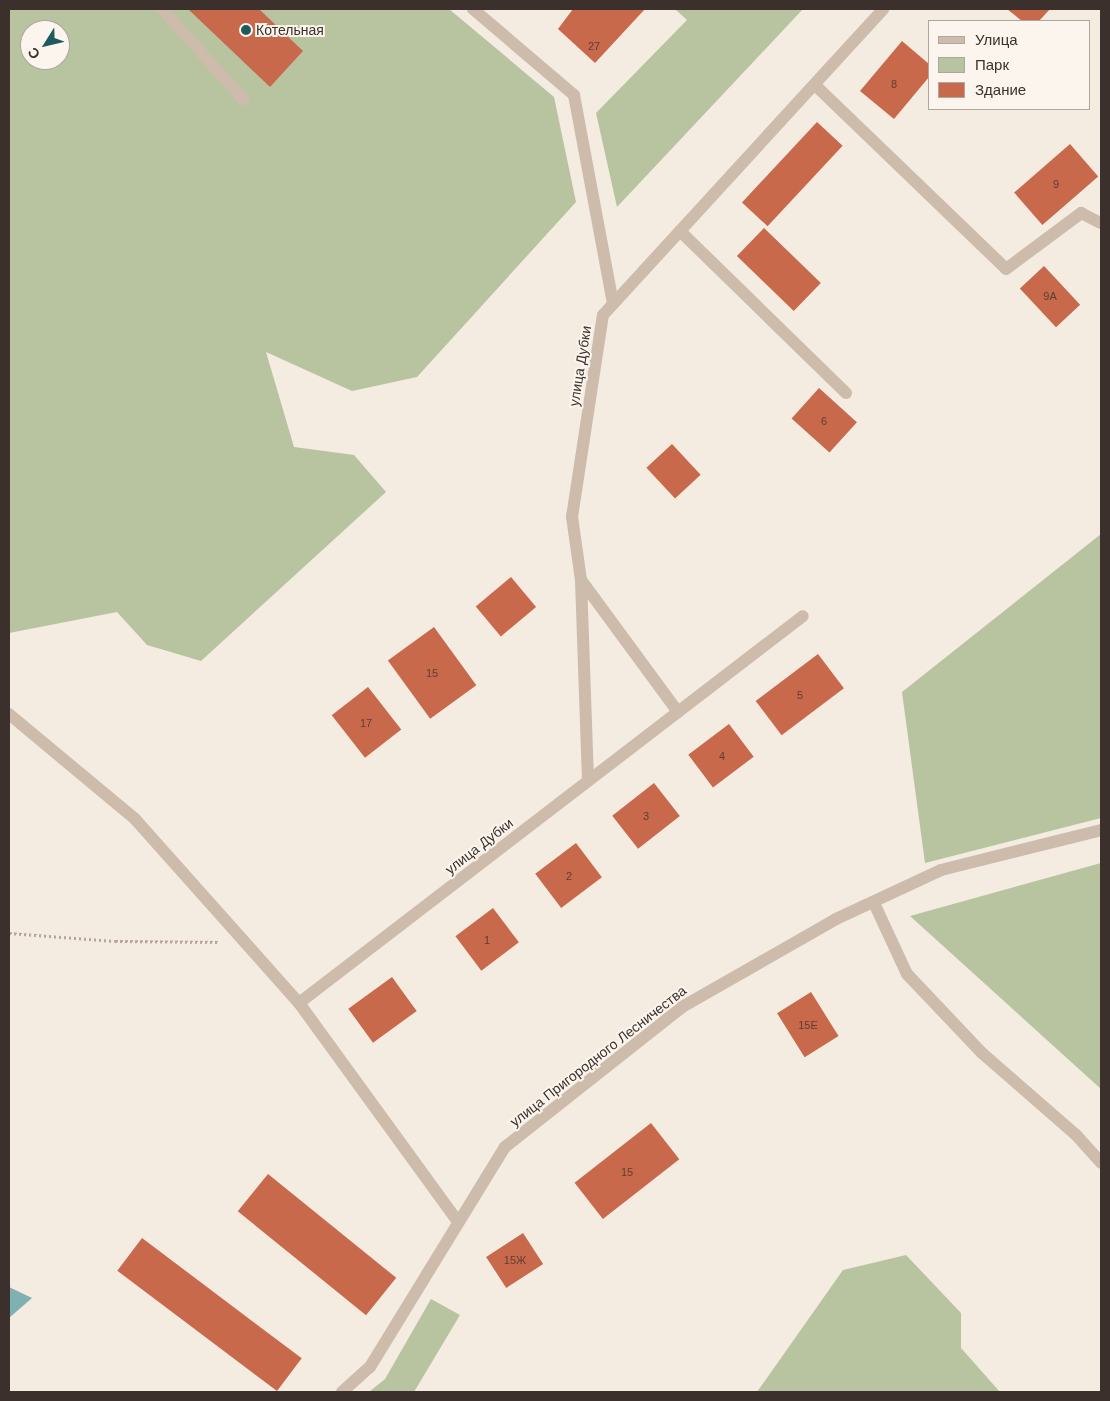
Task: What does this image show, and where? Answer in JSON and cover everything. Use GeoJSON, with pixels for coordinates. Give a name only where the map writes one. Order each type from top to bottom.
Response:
{"type":"FeatureCollection","features":[{"type":"Feature","properties":{"kind":"street"},"geometry":{"type":"LineString","coordinates":[[162,9],[244,100]]}},
{"type":"Feature","properties":{"kind":"street"},"geometry":{"type":"LineString","coordinates":[[473,9],[574,95],[614,303]]}},
{"type":"Feature","properties":{"kind":"street","name":"улица Дубки"},"geometry":{"type":"LineString","coordinates":[[678,712],[580,580],[572,517],[603,315],[883,9]]}},
{"type":"Feature","properties":{"kind":"street"},"geometry":{"type":"LineString","coordinates":[[815,85],[1006,269],[1081,213],[1101,223]]}},
{"type":"Feature","properties":{"kind":"street"},"geometry":{"type":"LineString","coordinates":[[680,231],[846,393]]}},
{"type":"Feature","properties":{"kind":"street"},"geometry":{"type":"LineString","coordinates":[[580,580],[588,781]]}},
{"type":"Feature","properties":{"kind":"street","name":"улица Дубки"},"geometry":{"type":"LineString","coordinates":[[299,1003],[802,616]]}},
{"type":"Feature","properties":{"kind":"street"},"geometry":{"type":"LineString","coordinates":[[9,714],[135,819],[299,1003],[458,1222]]}},
{"type":"Feature","properties":{"kind":"street","name":"улица Пригородного Лесничества"},"geometry":{"type":"LineString","coordinates":[[342,1392],[370,1367],[505,1147],[682,1007],[836,919],[874,903],[941,870],[1101,830]]}},
{"type":"Feature","properties":{"kind":"street"},"geometry":{"type":"LineString","coordinates":[[874,903],[907,974],[982,1053],[1077,1136],[1101,1163]]}},
{"type":"Feature","properties":{"kind":"path"},"geometry":{"type":"LineString","coordinates":[[9,933],[115,941],[223,942]]}},
{"type":"Feature","properties":{"kind":"green space"},"geometry":{"type":"Polygon","coordinates":[[[9,9],[449,9],[554,97],[576,202],[417,377],[352,391],[266,352],[294,447],[354,455],[386,492],[201,661],[147,645],[117,612],[9,633],[9,9]]]}},
{"type":"Feature","properties":{"kind":"green space"},"geometry":{"type":"Polygon","coordinates":[[[675,9],[803,9],[617,207],[596,113],[687,20],[675,9]]]}},
{"type":"Feature","properties":{"kind":"green space"},"geometry":{"type":"Polygon","coordinates":[[[1101,534],[1101,818],[925,863],[902,692],[1101,534]]]}},
{"type":"Feature","properties":{"kind":"green space"},"geometry":{"type":"Polygon","coordinates":[[[1101,863],[1101,1089],[910,916],[1101,863]]]}},
{"type":"Feature","properties":{"kind":"green space"},"geometry":{"type":"Polygon","coordinates":[[[906,1255],[961,1313],[961,1348],[1000,1392],[757,1392],[843,1270],[906,1255]]]}},
{"type":"Feature","properties":{"kind":"green space"},"geometry":{"type":"Polygon","coordinates":[[[431,1299],[460,1315],[414,1392],[369,1392],[385,1379],[431,1299]]]}},
{"type":"Feature","properties":{"kind":"water"},"geometry":{"type":"Polygon","coordinates":[[[9,1287],[32,1298],[9,1318],[9,1287]]]}},
{"type":"Feature","properties":{"kind":"building","name":"Котельная"},"geometry":{"type":"Polygon","coordinates":[[[188,9],[259,9],[303,51],[270,87],[188,9]]]}},
{"type":"Feature","properties":{"kind":"building"},"geometry":{"type":"Polygon","coordinates":[[[573,9],[645,9],[595,63],[558,29],[573,9]]]}},
{"type":"Feature","properties":{"kind":"building"},"geometry":{"type":"Polygon","coordinates":[[[1007,9],[1050,9],[1040,20],[1021,20],[1007,9]]]}},
{"type":"Feature","properties":{"kind":"building"},"geometry":{"type":"Polygon","coordinates":[[[902,41],[928,63],[928,78],[894,119],[860,91],[902,41]]]}},
{"type":"Feature","properties":{"kind":"building"},"geometry":{"type":"Polygon","coordinates":[[[817,122],[843,146],[768,226],[742,202],[817,122]]]}},
{"type":"Feature","properties":{"kind":"building"},"geometry":{"type":"Polygon","coordinates":[[[1070,144],[1098,176],[1042,225],[1014,193],[1070,144]]]}},
{"type":"Feature","properties":{"kind":"building"},"geometry":{"type":"Polygon","coordinates":[[[764,228],[821,283],[794,311],[737,256],[764,228]]]}},
{"type":"Feature","properties":{"kind":"building"},"geometry":{"type":"Polygon","coordinates":[[[1044,266],[1080,305],[1056,327],[1020,289],[1044,266]]]}},
{"type":"Feature","properties":{"kind":"building"},"geometry":{"type":"Polygon","coordinates":[[[819,388],[857,422],[829,453],[792,418],[819,388]]]}},
{"type":"Feature","properties":{"kind":"building"},"geometry":{"type":"Polygon","coordinates":[[[672,444],[701,475],[675,499],[646,468],[672,444]]]}},
{"type":"Feature","properties":{"kind":"building"},"geometry":{"type":"Polygon","coordinates":[[[511,577],[536,607],[501,636],[476,607],[511,577]]]}},
{"type":"Feature","properties":{"kind":"building"},"geometry":{"type":"Polygon","coordinates":[[[434,627],[476,685],[430,719],[388,661],[434,627]]]}},
{"type":"Feature","properties":{"kind":"building"},"geometry":{"type":"Polygon","coordinates":[[[818,654],[844,688],[782,735],[756,701],[818,654]]]}},
{"type":"Feature","properties":{"kind":"building"},"geometry":{"type":"Polygon","coordinates":[[[368,687],[401,730],[365,758],[332,715],[368,687]]]}},
{"type":"Feature","properties":{"kind":"building"},"geometry":{"type":"Polygon","coordinates":[[[729,724],[754,757],[713,787],[688,755],[729,724]]]}},
{"type":"Feature","properties":{"kind":"building"},"geometry":{"type":"Polygon","coordinates":[[[654,783],[680,816],[638,849],[612,816],[654,783]]]}},
{"type":"Feature","properties":{"kind":"building"},"geometry":{"type":"Polygon","coordinates":[[[576,843],[602,877],[561,908],[535,874],[576,843]]]}},
{"type":"Feature","properties":{"kind":"building"},"geometry":{"type":"Polygon","coordinates":[[[493,908],[519,942],[481,971],[455,936],[493,908]]]}},
{"type":"Feature","properties":{"kind":"building"},"geometry":{"type":"Polygon","coordinates":[[[392,977],[417,1011],[373,1043],[348,1009],[392,977]]]}},
{"type":"Feature","properties":{"kind":"building"},"geometry":{"type":"Polygon","coordinates":[[[811,992],[839,1036],[805,1057],[777,1013],[811,992]]]}},
{"type":"Feature","properties":{"kind":"building"},"geometry":{"type":"Polygon","coordinates":[[[651,1123],[679,1159],[603,1219],[575,1183],[651,1123]]]}},
{"type":"Feature","properties":{"kind":"building"},"geometry":{"type":"Polygon","coordinates":[[[268,1174],[396,1278],[366,1315],[238,1211],[268,1174]]]}},
{"type":"Feature","properties":{"kind":"building"},"geometry":{"type":"Polygon","coordinates":[[[523,1233],[543,1264],[506,1288],[486,1257],[523,1233]]]}},
{"type":"Feature","properties":{"kind":"building"},"geometry":{"type":"Polygon","coordinates":[[[142,1238],[302,1358],[277,1391],[117,1271],[142,1238]]]}},
{"type":"Feature","properties":{"kind":"place","name":"Котельная"},"geometry":{"type":"Point","coordinates":[246,30]}}]}
